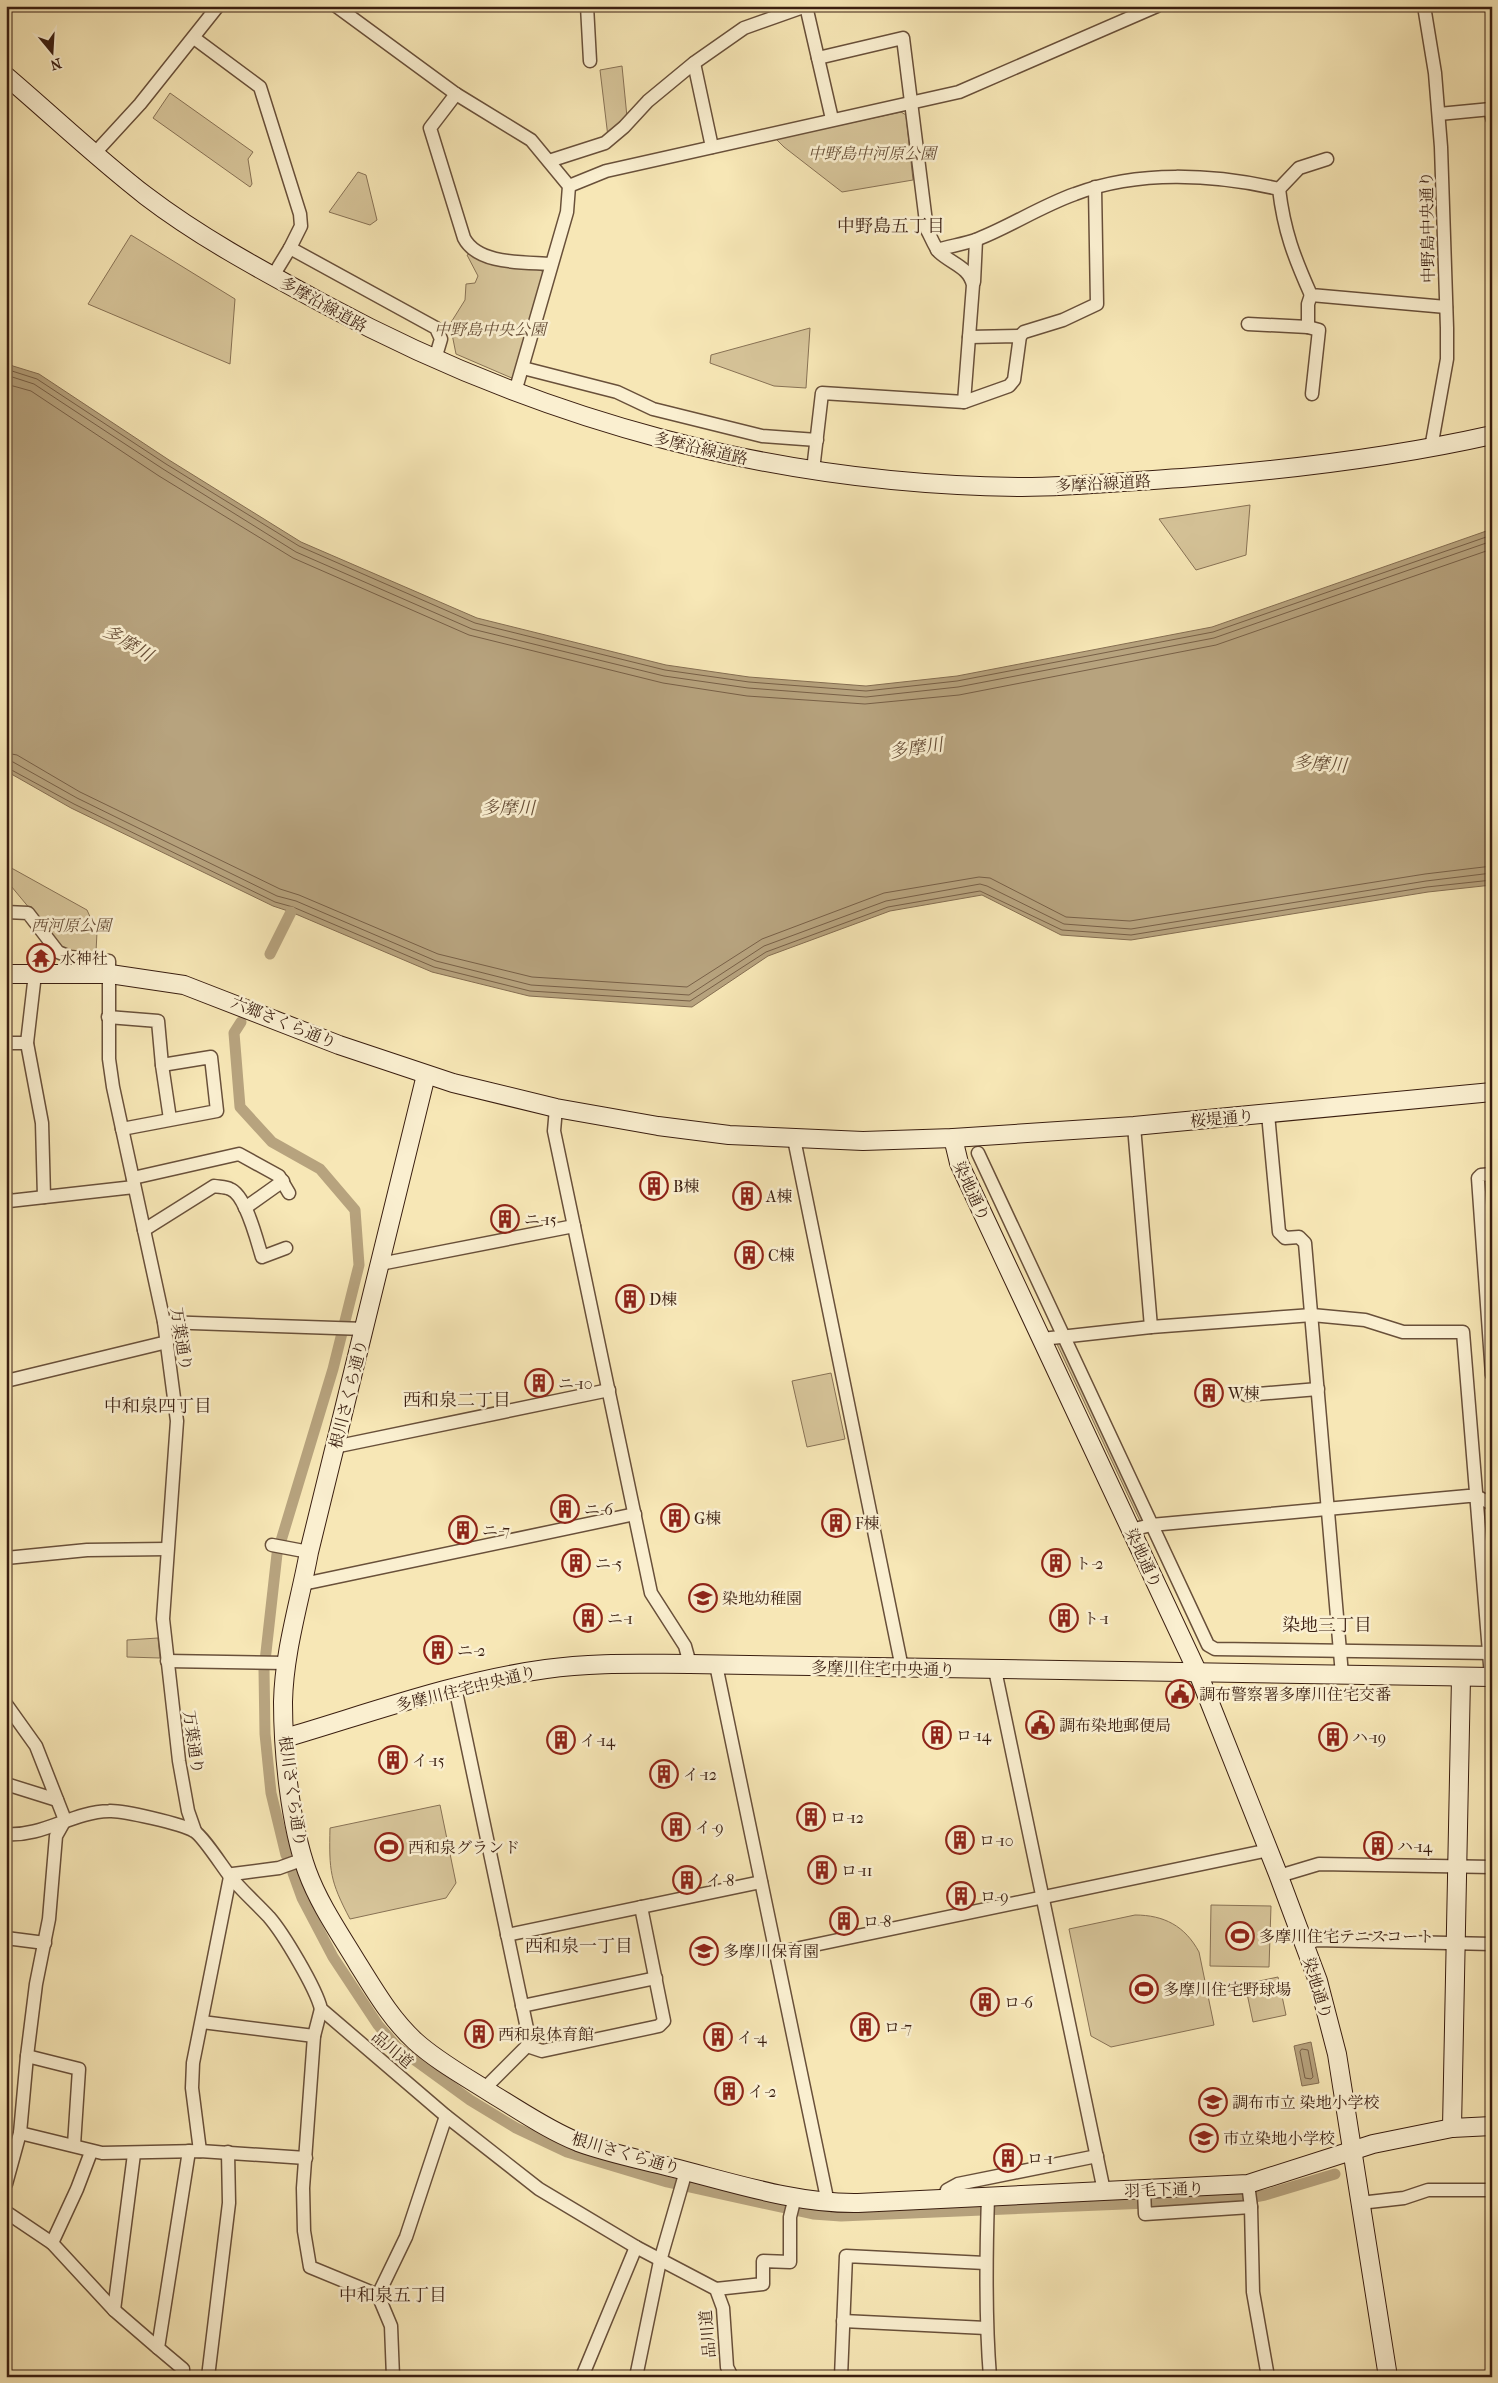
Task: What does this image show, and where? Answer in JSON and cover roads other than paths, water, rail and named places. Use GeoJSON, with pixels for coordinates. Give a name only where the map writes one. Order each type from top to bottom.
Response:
{"type":"FeatureCollection","features":[{"type":"Feature","properties":{"kind":"street"},"geometry":{"type":"LineString","coordinates":[[95,153],[140,104],[218,6]]}},
{"type":"Feature","properties":{"kind":"street"},"geometry":{"type":"LineString","coordinates":[[336,6],[456,94],[530,140],[569,186],[567,212],[515,392]]}},
{"type":"Feature","properties":{"kind":"street"},"geometry":{"type":"LineString","coordinates":[[587,6],[590,61]]}},
{"type":"Feature","properties":{"kind":"street"},"geometry":{"type":"LineString","coordinates":[[549,161],[605,143],[624,127],[648,101],[694,63],[744,28],[806,6],[832,120]]}},
{"type":"Feature","properties":{"kind":"street"},"geometry":{"type":"LineString","coordinates":[[569,186],[606,171],[958,92],[1157,6]]}},
{"type":"Feature","properties":{"kind":"street","name":"中野島中央通り"},"geometry":{"type":"LineString","coordinates":[[1424,6],[1439,114],[1447,359],[1431,448]]}},
{"type":"Feature","properties":{"kind":"street"},"geometry":{"type":"LineString","coordinates":[[194,38],[260,87],[300,214],[301,226],[273,276]]}},
{"type":"Feature","properties":{"kind":"street"},"geometry":{"type":"LineString","coordinates":[[818,58],[903,38],[927,230],[937,250],[966,270],[971,276],[974,285]]}},
{"type":"Feature","properties":{"kind":"street"},"geometry":{"type":"LineString","coordinates":[[694,63],[712,147]]}},
{"type":"Feature","properties":{"kind":"street","name":"多摩沿線道路"},"geometry":{"type":"LineString","coordinates":[[6,76],[148,197],[222,247],[273,276],[368,328],[435,359],[584,418],[639,434],[742,458],[813,470],[910,482],[1021,487],[1262,472],[1431,448],[1492,435]]}},
{"type":"Feature","properties":{"kind":"street"},"geometry":{"type":"LineString","coordinates":[[456,94],[430,128],[468,247],[492,258],[551,264]]}},
{"type":"Feature","properties":{"kind":"street"},"geometry":{"type":"LineString","coordinates":[[1439,114],[1491,109],[1492,118]]}},
{"type":"Feature","properties":{"kind":"street"},"geometry":{"type":"LineString","coordinates":[[1279,188],[1299,168],[1327,159]]}},
{"type":"Feature","properties":{"kind":"street"},"geometry":{"type":"LineString","coordinates":[[937,250],[976,240],[1074,194],[1095,187],[1170,176],[1235,181],[1279,188]]}},
{"type":"Feature","properties":{"kind":"street"},"geometry":{"type":"LineString","coordinates":[[813,470],[822,393],[964,402],[1009,386],[1014,380],[1020,336],[1024,332],[1063,320],[1097,304],[1095,187]]}},
{"type":"Feature","properties":{"kind":"street"},"geometry":{"type":"LineString","coordinates":[[1279,188],[1282,220],[1291,250],[1311,295],[1308,304],[1308,327]]}},
{"type":"Feature","properties":{"kind":"street"},"geometry":{"type":"LineString","coordinates":[[964,402],[976,240]]}},
{"type":"Feature","properties":{"kind":"street"},"geometry":{"type":"LineString","coordinates":[[290,248],[436,328],[441,339],[435,359]]}},
{"type":"Feature","properties":{"kind":"street"},"geometry":{"type":"LineString","coordinates":[[1311,295],[1446,307]]}},
{"type":"Feature","properties":{"kind":"street"},"geometry":{"type":"LineString","coordinates":[[1248,324],[1308,327],[1319,330],[1312,394]]}},
{"type":"Feature","properties":{"kind":"street"},"geometry":{"type":"LineString","coordinates":[[969,337],[1020,336]]}},
{"type":"Feature","properties":{"kind":"street"},"geometry":{"type":"LineString","coordinates":[[523,368],[617,392],[652,408],[762,436],[817,440]]}},
{"type":"Feature","properties":{"kind":"street"},"geometry":{"type":"LineString","coordinates":[[6,912],[28,913],[58,952],[70,957],[109,961],[110,974]]}},
{"type":"Feature","properties":{"kind":"street","name":"六郷さくら通り"},"geometry":{"type":"LineString","coordinates":[[6,974],[110,974],[184,985],[426,1075],[556,1108]]}},
{"type":"Feature","properties":{"kind":"street"},"geometry":{"type":"LineString","coordinates":[[34,974],[27,1043],[42,1124],[44,1198]]}},
{"type":"Feature","properties":{"kind":"street","name":"万葉通り"},"geometry":{"type":"LineString","coordinates":[[110,974],[108,1059],[164,1322],[177,1421],[163,1619],[179,1762],[188,1811],[195,1831]]}},
{"type":"Feature","properties":{"kind":"street"},"geometry":{"type":"LineString","coordinates":[[108,1017],[158,1021],[170,1118]]}},
{"type":"Feature","properties":{"kind":"street"},"geometry":{"type":"LineString","coordinates":[[6,1043],[27,1043]]}},
{"type":"Feature","properties":{"kind":"street"},"geometry":{"type":"LineString","coordinates":[[122,1129],[170,1118],[217,1111],[211,1057],[162,1065]]}},
{"type":"Feature","properties":{"kind":"street","name":"根川さくら通り"},"geometry":{"type":"LineString","coordinates":[[426,1075],[380,1264],[358,1328],[334,1447],[303,1584],[280,1663],[292,1802],[304,1859],[326,1911],[394,2019],[416,2042],[484,2088],[543,2125],[576,2141],[684,2174],[794,2201],[828,2202]]}},
{"type":"Feature","properties":{"kind":"street","name":"桜堤通り"},"geometry":{"type":"LineString","coordinates":[[953,1138],[1134,1126],[1492,1092]]}},
{"type":"Feature","properties":{"kind":"street"},"geometry":{"type":"LineString","coordinates":[[556,1108],[554,1131],[651,1592],[685,1646],[690,1664]]}},
{"type":"Feature","properties":{"kind":"street","name":"染地通り"},"geometry":{"type":"LineString","coordinates":[[556,1108],[658,1126],[730,1135],[863,1141],[953,1138],[959,1163],[1198,1673],[1269,1850],[1318,1982],[1337,2054],[1388,2377]]}},
{"type":"Feature","properties":{"kind":"street"},"geometry":{"type":"LineString","coordinates":[[1268,1114],[1279,1232],[1285,1238],[1299,1237],[1305,1243],[1342,1675]]}},
{"type":"Feature","properties":{"kind":"street"},"geometry":{"type":"LineString","coordinates":[[1134,1126],[1151,1327]]}},
{"type":"Feature","properties":{"kind":"street"},"geometry":{"type":"LineString","coordinates":[[794,1139],[902,1668]]}},
{"type":"Feature","properties":{"kind":"street"},"geometry":{"type":"LineString","coordinates":[[978,1153],[1151,1525],[1211,1648],[1490,1653]]}},
{"type":"Feature","properties":{"kind":"street"},"geometry":{"type":"LineString","coordinates":[[6,1196],[10,1201],[44,1198],[133,1182],[239,1154],[279,1176],[286,1187],[245,1208]]}},
{"type":"Feature","properties":{"kind":"street"},"geometry":{"type":"LineString","coordinates":[[1492,1174],[1481,1175],[1478,1178],[1487,1243],[1492,1375]]}},
{"type":"Feature","properties":{"kind":"street"},"geometry":{"type":"LineString","coordinates":[[144,1230],[214,1186],[231,1189],[238,1194],[245,1208],[262,1257],[286,1248]]}},
{"type":"Feature","properties":{"kind":"street"},"geometry":{"type":"LineString","coordinates":[[380,1264],[574,1226]]}},
{"type":"Feature","properties":{"kind":"street"},"geometry":{"type":"LineString","coordinates":[[1042,1339],[1064,1335],[1151,1327],[1312,1315],[1365,1320],[1403,1332],[1463,1332],[1491,1677]]}},
{"type":"Feature","properties":{"kind":"street"},"geometry":{"type":"LineString","coordinates":[[164,1322],[358,1328]]}},
{"type":"Feature","properties":{"kind":"street"},"geometry":{"type":"LineString","coordinates":[[6,1381],[100,1356],[167,1342]]}},
{"type":"Feature","properties":{"kind":"street"},"geometry":{"type":"LineString","coordinates":[[1246,1395],[1318,1389]]}},
{"type":"Feature","properties":{"kind":"street"},"geometry":{"type":"LineString","coordinates":[[334,1447],[609,1390]]}},
{"type":"Feature","properties":{"kind":"street"},"geometry":{"type":"LineString","coordinates":[[1131,1530],[1151,1525],[1476,1496],[1492,1504]]}},
{"type":"Feature","properties":{"kind":"street"},"geometry":{"type":"LineString","coordinates":[[303,1584],[635,1514]]}},
{"type":"Feature","properties":{"kind":"street"},"geometry":{"type":"LineString","coordinates":[[272,1545],[309,1552]]}},
{"type":"Feature","properties":{"kind":"street"},"geometry":{"type":"LineString","coordinates":[[6,1558],[87,1550],[167,1549]]}},
{"type":"Feature","properties":{"kind":"street"},"geometry":{"type":"LineString","coordinates":[[167,1661],[280,1663]]}},
{"type":"Feature","properties":{"kind":"street","name":"多摩川住宅中央通り"},"geometry":{"type":"LineString","coordinates":[[285,1738],[456,1688],[546,1669],[613,1664],[1491,1677]]}},
{"type":"Feature","properties":{"kind":"street"},"geometry":{"type":"LineString","coordinates":[[716,1665],[828,2202]]}},
{"type":"Feature","properties":{"kind":"street"},"geometry":{"type":"LineString","coordinates":[[995,1670],[1104,2191]]}},
{"type":"Feature","properties":{"kind":"street"},"geometry":{"type":"LineString","coordinates":[[1452,2128],[1460,1677]]}},
{"type":"Feature","properties":{"kind":"street"},"geometry":{"type":"LineString","coordinates":[[456,1688],[529,2038],[527,2046],[484,2088]]}},
{"type":"Feature","properties":{"kind":"street"},"geometry":{"type":"LineString","coordinates":[[6,1704],[36,1746],[65,1820]]}},
{"type":"Feature","properties":{"kind":"street"},"geometry":{"type":"LineString","coordinates":[[6,1784],[56,1800]]}},
{"type":"Feature","properties":{"kind":"street"},"geometry":{"type":"LineString","coordinates":[[6,1834],[19,1835],[38,1832],[82,1814],[110,1811],[146,1817],[195,1831]]}},
{"type":"Feature","properties":{"kind":"street"},"geometry":{"type":"LineString","coordinates":[[6,2184],[20,2133],[27,2056],[36,1984],[45,1943],[56,1836],[65,1820]]}},
{"type":"Feature","properties":{"kind":"street","name":"品川道"},"geometry":{"type":"LineString","coordinates":[[195,1831],[230,1877],[270,1918],[301,1967],[319,2001],[321,2009],[446,2116],[539,2189],[660,2261],[693,2275],[716,2289],[724,2308],[727,2367],[732,2377]]}},
{"type":"Feature","properties":{"kind":"street"},"geometry":{"type":"LineString","coordinates":[[776,1953],[1269,1850]]}},
{"type":"Feature","properties":{"kind":"street"},"geometry":{"type":"LineString","coordinates":[[158,2348],[194,2151],[193,2063],[230,1877],[233,1874],[279,1868],[304,1859]]}},
{"type":"Feature","properties":{"kind":"street"},"geometry":{"type":"LineString","coordinates":[[1279,1876],[1319,1864],[1492,1867]]}},
{"type":"Feature","properties":{"kind":"street"},"geometry":{"type":"LineString","coordinates":[[507,1934],[761,1882]]}},
{"type":"Feature","properties":{"kind":"street"},"geometry":{"type":"LineString","coordinates":[[527,2046],[542,2051],[659,2026],[664,2021],[641,1907]]}},
{"type":"Feature","properties":{"kind":"street"},"geometry":{"type":"LineString","coordinates":[[6,1938],[45,1943]]}},
{"type":"Feature","properties":{"kind":"street"},"geometry":{"type":"LineString","coordinates":[[1305,1945],[1316,1940],[1492,1944]]}},
{"type":"Feature","properties":{"kind":"street"},"geometry":{"type":"LineString","coordinates":[[522,2006],[656,1978]]}},
{"type":"Feature","properties":{"kind":"street"},"geometry":{"type":"LineString","coordinates":[[321,2009],[314,2036],[303,2188],[304,2222],[310,2267],[378,2295],[391,2326],[393,2377]]}},
{"type":"Feature","properties":{"kind":"street"},"geometry":{"type":"LineString","coordinates":[[202,2022],[314,2036]]}},
{"type":"Feature","properties":{"kind":"street"},"geometry":{"type":"LineString","coordinates":[[27,2056],[79,2069],[74,2145]]}},
{"type":"Feature","properties":{"kind":"street"},"geometry":{"type":"LineString","coordinates":[[378,2295],[406,2237],[446,2116]]}},
{"type":"Feature","properties":{"kind":"street","name":"羽毛下通り"},"geometry":{"type":"LineString","coordinates":[[828,2202],[944,2198],[988,2207],[1104,2191],[1144,2201],[1250,2198],[1352,2151],[1452,2128],[1492,2126]]}},
{"type":"Feature","properties":{"kind":"street"},"geometry":{"type":"LineString","coordinates":[[20,2133],[74,2145],[91,2152],[134,2154],[194,2151],[306,2158]]}},
{"type":"Feature","properties":{"kind":"street"},"geometry":{"type":"LineString","coordinates":[[52,2243],[77,2189],[91,2152]]}},
{"type":"Feature","properties":{"kind":"street"},"geometry":{"type":"LineString","coordinates":[[208,2377],[229,2203],[228,2152]]}},
{"type":"Feature","properties":{"kind":"street"},"geometry":{"type":"LineString","coordinates":[[114,2310],[134,2154]]}},
{"type":"Feature","properties":{"kind":"street"},"geometry":{"type":"LineString","coordinates":[[944,2198],[947,2190],[958,2184],[1096,2156]]}},
{"type":"Feature","properties":{"kind":"street"},"geometry":{"type":"LineString","coordinates":[[636,2377],[660,2261],[684,2174]]}},
{"type":"Feature","properties":{"kind":"street"},"geometry":{"type":"LineString","coordinates":[[1360,2203],[1404,2198],[1428,2190],[1492,2190]]}},
{"type":"Feature","properties":{"kind":"street"},"geometry":{"type":"LineString","coordinates":[[1144,2201],[1145,2214],[1250,2198],[1253,2292],[1268,2377]]}},
{"type":"Feature","properties":{"kind":"street"},"geometry":{"type":"LineString","coordinates":[[716,2289],[763,2284],[763,2261],[790,2262],[790,2217],[794,2201]]}},
{"type":"Feature","properties":{"kind":"street"},"geometry":{"type":"LineString","coordinates":[[988,2207],[985,2263],[986,2328],[990,2377]]}},
{"type":"Feature","properties":{"kind":"street"},"geometry":{"type":"LineString","coordinates":[[6,2212],[52,2243],[114,2310],[183,2369],[183,2377]]}},
{"type":"Feature","properties":{"kind":"street"},"geometry":{"type":"LineString","coordinates":[[582,2377],[636,2247]]}},
{"type":"Feature","properties":{"kind":"street"},"geometry":{"type":"LineString","coordinates":[[841,2377],[846,2256],[985,2263]]}},
{"type":"Feature","properties":{"kind":"street"},"geometry":{"type":"LineString","coordinates":[[843,2321],[986,2328]]}},
{"type":"Feature","properties":{"kind":"water","name":"多摩川"},"geometry":{"type":"Polygon","coordinates":[[[6,361],[13,366],[39,374],[169,460],[301,542],[477,618],[666,665],[749,677],[866,686],[957,676],[1212,627],[1492,529],[1492,885],[1428,892],[1131,940],[1061,935],[982,895],[890,911],[768,956],[692,1007],[529,996],[432,972],[273,906],[71,808],[6,771],[6,361]]]}},
{"type":"Feature","properties":{"kind":"water"},"geometry":{"type":"Polygon","coordinates":[[[1311,2042],[1319,2083],[1302,2086],[1294,2046],[1311,2042]]]}},
{"type":"Feature","properties":{"kind":"waterway"},"geometry":{"type":"LineString","coordinates":[[270,954],[291,912]]}},
{"type":"Feature","properties":{"kind":"waterway"},"geometry":{"type":"LineString","coordinates":[[241,1022],[234,1033],[240,1107],[272,1142],[320,1169],[355,1210],[359,1265],[333,1369],[277,1554],[264,1670],[265,1734],[271,1793],[286,1855]]}},
{"type":"Feature","properties":{"kind":"waterway"},"geometry":{"type":"LineString","coordinates":[[293,1873],[302,1898],[333,1957],[378,2025],[397,2047],[470,2100],[516,2128],[567,2152],[667,2182],[813,2214],[841,2216],[1244,2199],[1265,2195],[1335,2174]]}},
{"type":"Feature","properties":{"kind":"place","name":"水神社"},"geometry":{"type":"Point","coordinates":[41,958]}},
{"type":"Feature","properties":{"kind":"place","name":"B棟"},"geometry":{"type":"Point","coordinates":[654,1186]}},
{"type":"Feature","properties":{"kind":"place","name":"A棟"},"geometry":{"type":"Point","coordinates":[747,1196]}},
{"type":"Feature","properties":{"kind":"place","name":"ニ-15"},"geometry":{"type":"Point","coordinates":[505,1219]}},
{"type":"Feature","properties":{"kind":"place","name":"C棟"},"geometry":{"type":"Point","coordinates":[749,1255]}},
{"type":"Feature","properties":{"kind":"place","name":"D棟"},"geometry":{"type":"Point","coordinates":[630,1299]}},
{"type":"Feature","properties":{"kind":"place","name":"ニ-10"},"geometry":{"type":"Point","coordinates":[539,1383]}},
{"type":"Feature","properties":{"kind":"place","name":"W棟"},"geometry":{"type":"Point","coordinates":[1209,1393]}},
{"type":"Feature","properties":{"kind":"place","name":"ニ-6"},"geometry":{"type":"Point","coordinates":[565,1509]}},
{"type":"Feature","properties":{"kind":"place","name":"G棟"},"geometry":{"type":"Point","coordinates":[675,1518]}},
{"type":"Feature","properties":{"kind":"place","name":"F棟"},"geometry":{"type":"Point","coordinates":[836,1523]}},
{"type":"Feature","properties":{"kind":"place","name":"ニ-7"},"geometry":{"type":"Point","coordinates":[463,1530]}},
{"type":"Feature","properties":{"kind":"place","name":"ニ-5"},"geometry":{"type":"Point","coordinates":[576,1563]}},
{"type":"Feature","properties":{"kind":"place","name":"ト-2"},"geometry":{"type":"Point","coordinates":[1056,1563]}},
{"type":"Feature","properties":{"kind":"place","name":"染地幼稚園"},"geometry":{"type":"Point","coordinates":[703,1598]}},
{"type":"Feature","properties":{"kind":"place","name":"ニ-1"},"geometry":{"type":"Point","coordinates":[588,1618]}},
{"type":"Feature","properties":{"kind":"place","name":"ト-1"},"geometry":{"type":"Point","coordinates":[1064,1618]}},
{"type":"Feature","properties":{"kind":"place","name":"ニ-2"},"geometry":{"type":"Point","coordinates":[438,1650]}},
{"type":"Feature","properties":{"kind":"place","name":"調布警察署多摩川住宅交番"},"geometry":{"type":"Point","coordinates":[1180,1694]}},
{"type":"Feature","properties":{"kind":"place","name":"調布染地郵便局"},"geometry":{"type":"Point","coordinates":[1040,1725]}},
{"type":"Feature","properties":{"kind":"place","name":"ロ-14"},"geometry":{"type":"Point","coordinates":[937,1735]}},
{"type":"Feature","properties":{"kind":"place","name":"ハ-19"},"geometry":{"type":"Point","coordinates":[1333,1737]}},
{"type":"Feature","properties":{"kind":"place","name":"イ-14"},"geometry":{"type":"Point","coordinates":[561,1740]}},
{"type":"Feature","properties":{"kind":"place","name":"イ-15"},"geometry":{"type":"Point","coordinates":[393,1760]}},
{"type":"Feature","properties":{"kind":"place","name":"イ-12"},"geometry":{"type":"Point","coordinates":[664,1774]}},
{"type":"Feature","properties":{"kind":"place","name":"ロ-12"},"geometry":{"type":"Point","coordinates":[811,1817]}},
{"type":"Feature","properties":{"kind":"place","name":"イ-9"},"geometry":{"type":"Point","coordinates":[676,1827]}},
{"type":"Feature","properties":{"kind":"place","name":"ロ-10"},"geometry":{"type":"Point","coordinates":[960,1840]}},
{"type":"Feature","properties":{"kind":"place","name":"ハ-14"},"geometry":{"type":"Point","coordinates":[1378,1846]}},
{"type":"Feature","properties":{"kind":"place","name":"西和泉グランド"},"geometry":{"type":"Point","coordinates":[389,1847]}},
{"type":"Feature","properties":{"kind":"place","name":"ロ-11"},"geometry":{"type":"Point","coordinates":[822,1870]}},
{"type":"Feature","properties":{"kind":"place","name":"イ-8"},"geometry":{"type":"Point","coordinates":[687,1880]}},
{"type":"Feature","properties":{"kind":"place","name":"ロ-9"},"geometry":{"type":"Point","coordinates":[961,1896]}},
{"type":"Feature","properties":{"kind":"place","name":"ロ-8"},"geometry":{"type":"Point","coordinates":[844,1921]}},
{"type":"Feature","properties":{"kind":"place","name":"多摩川住宅テニスコート"},"geometry":{"type":"Point","coordinates":[1240,1936]}},
{"type":"Feature","properties":{"kind":"place","name":"多摩川保育園"},"geometry":{"type":"Point","coordinates":[704,1951]}},
{"type":"Feature","properties":{"kind":"place","name":"多摩川住宅野球場"},"geometry":{"type":"Point","coordinates":[1144,1989]}},
{"type":"Feature","properties":{"kind":"place","name":"ロ-6"},"geometry":{"type":"Point","coordinates":[985,2002]}},
{"type":"Feature","properties":{"kind":"place","name":"ロ-7"},"geometry":{"type":"Point","coordinates":[865,2027]}},
{"type":"Feature","properties":{"kind":"place","name":"西和泉体育館"},"geometry":{"type":"Point","coordinates":[479,2034]}},
{"type":"Feature","properties":{"kind":"place","name":"イ-4"},"geometry":{"type":"Point","coordinates":[718,2037]}},
{"type":"Feature","properties":{"kind":"place","name":"イ-2"},"geometry":{"type":"Point","coordinates":[729,2091]}},
{"type":"Feature","properties":{"kind":"place","name":"調布市立 染地小学校"},"geometry":{"type":"Point","coordinates":[1213,2102]}},
{"type":"Feature","properties":{"kind":"place","name":"市立染地小学校"},"geometry":{"type":"Point","coordinates":[1204,2138]}},
{"type":"Feature","properties":{"kind":"place","name":"ロ-1"},"geometry":{"type":"Point","coordinates":[1008,2158]}},
{"type":"Feature","properties":{"kind":"district","name":"中野島五丁目"},"geometry":{"type":"Point","coordinates":[891,226]}},
{"type":"Feature","properties":{"kind":"district","name":"西和泉二丁目"},"geometry":{"type":"Point","coordinates":[457,1400]}},
{"type":"Feature","properties":{"kind":"district","name":"中和泉四丁目"},"geometry":{"type":"Point","coordinates":[158,1406]}},
{"type":"Feature","properties":{"kind":"district","name":"染地三丁目"},"geometry":{"type":"Point","coordinates":[1327,1625]}},
{"type":"Feature","properties":{"kind":"district","name":"西和泉一丁目"},"geometry":{"type":"Point","coordinates":[579,1946]}},
{"type":"Feature","properties":{"kind":"district","name":"中和泉五丁目"},"geometry":{"type":"Point","coordinates":[393,2295]}},
{"type":"Feature","properties":{"kind":"park label","name":"中野島中河原公園"},"geometry":{"type":"Point","coordinates":[872,153]}},
{"type":"Feature","properties":{"kind":"park label","name":"中野島中央公園"},"geometry":{"type":"Point","coordinates":[490,329]}},
{"type":"Feature","properties":{"kind":"park label","name":"西河原公園"},"geometry":{"type":"Point","coordinates":[71,925]}}]}
